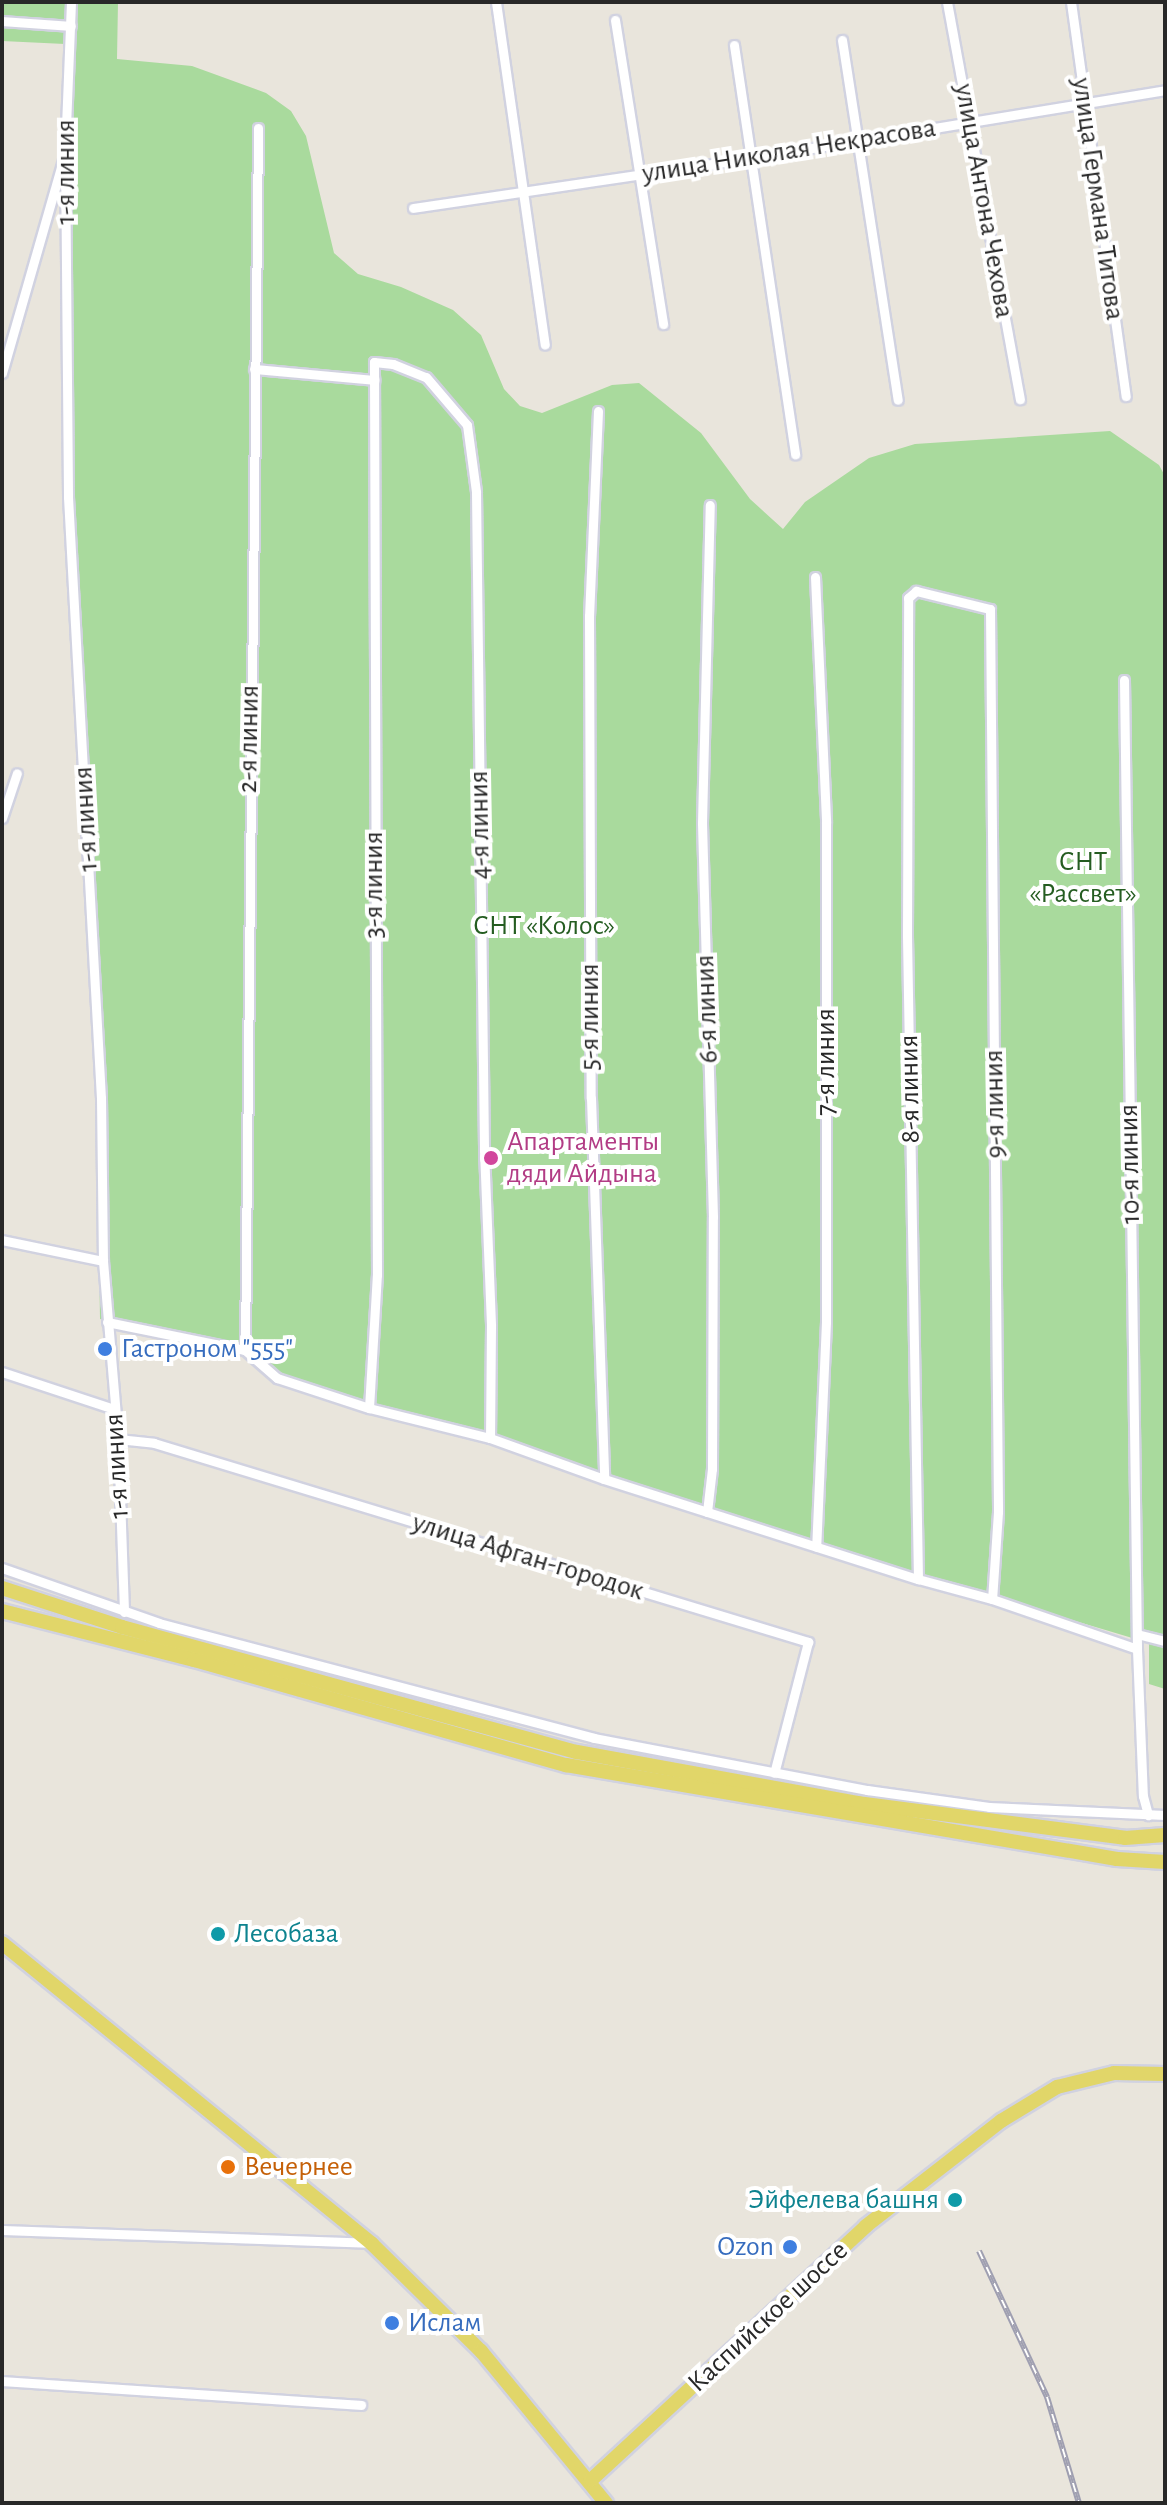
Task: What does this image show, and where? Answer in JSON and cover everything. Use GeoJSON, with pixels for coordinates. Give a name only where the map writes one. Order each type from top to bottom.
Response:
{"type":"FeatureCollection","features":[{"type":"Feature","properties":{"kind":"main road"},"geometry":{"type":"LineString","coordinates":[[2,1588],[122,1627],[577,1752],[857,1803],[1125,1838],[1165,1835]]}},
{"type":"Feature","properties":{"kind":"main road"},"geometry":{"type":"LineString","coordinates":[[2,1611],[194,1660],[566,1765],[1117,1859],[1165,1862]]}},
{"type":"Feature","properties":{"kind":"main road"},"geometry":{"type":"LineString","coordinates":[[5,1948],[372,2244],[481,2351],[591,2480],[606,2503]]}},
{"type":"Feature","properties":{"kind":"main road","name":"Каспийское шоссе"},"geometry":{"type":"LineString","coordinates":[[591,2480],[866,2226],[1001,2121],[1057,2087],[1114,2073],[1165,2074]]}},
{"type":"Feature","properties":{"kind":"street","name":"1-я линия"},"geometry":{"type":"LineString","coordinates":[[71,2],[65,151],[68,497],[101,1098],[103,1261],[118,1439],[124,1612]]}},
{"type":"Feature","properties":{"kind":"street"},"geometry":{"type":"LineString","coordinates":[[496,2],[545,345]]}},
{"type":"Feature","properties":{"kind":"street","name":"улица Антона Чехова"},"geometry":{"type":"LineString","coordinates":[[947,2],[1020,399]]}},
{"type":"Feature","properties":{"kind":"street","name":"улица Германа Титова"},"geometry":{"type":"LineString","coordinates":[[1071,2],[1126,396]]}},
{"type":"Feature","properties":{"kind":"street"},"geometry":{"type":"LineString","coordinates":[[615,20],[663,324]]}},
{"type":"Feature","properties":{"kind":"street"},"geometry":{"type":"LineString","coordinates":[[2,21],[71,26]]}},
{"type":"Feature","properties":{"kind":"street"},"geometry":{"type":"LineString","coordinates":[[842,40],[898,400]]}},
{"type":"Feature","properties":{"kind":"street"},"geometry":{"type":"LineString","coordinates":[[734,45],[795,454]]}},
{"type":"Feature","properties":{"kind":"street","name":"улица Николая Некрасова"},"geometry":{"type":"LineString","coordinates":[[413,208],[751,158],[1165,90]]}},
{"type":"Feature","properties":{"kind":"street","name":"2-я линия"},"geometry":{"type":"LineString","coordinates":[[245,1350],[258,128]]}},
{"type":"Feature","properties":{"kind":"street"},"geometry":{"type":"LineString","coordinates":[[2,373],[65,151]]}},
{"type":"Feature","properties":{"kind":"street","name":"3-я линия"},"geometry":{"type":"LineString","coordinates":[[369,1408],[377,1275],[374,362]]}},
{"type":"Feature","properties":{"kind":"street","name":"4-я линия"},"geometry":{"type":"LineString","coordinates":[[374,362],[393,364],[426,377],[467,425],[476,492],[484,1150],[491,1326],[490,1438]]}},
{"type":"Feature","properties":{"kind":"street"},"geometry":{"type":"LineString","coordinates":[[254,369],[374,380]]}},
{"type":"Feature","properties":{"kind":"street","name":"5-я линия"},"geometry":{"type":"LineString","coordinates":[[598,411],[589,616],[591,1067],[595,1287],[604,1479]]}},
{"type":"Feature","properties":{"kind":"street","name":"6-я линия"},"geometry":{"type":"LineString","coordinates":[[707,1512],[712,1469],[713,1217],[702,823],[710,505]]}},
{"type":"Feature","properties":{"kind":"street","name":"7-я линия"},"geometry":{"type":"LineString","coordinates":[[815,577],[826,823],[826,1322],[816,1547]]}},
{"type":"Feature","properties":{"kind":"street","name":"9-я линия"},"geometry":{"type":"LineString","coordinates":[[908,598],[919,591],[990,609],[998,1512],[992,1599]]}},
{"type":"Feature","properties":{"kind":"street","name":"8-я линия"},"geometry":{"type":"LineString","coordinates":[[908,598],[907,934],[918,1579]]}},
{"type":"Feature","properties":{"kind":"street","name":"10-я линия"},"geometry":{"type":"LineString","coordinates":[[1124,680],[1137,1649],[1143,1796],[1148,1815]]}},
{"type":"Feature","properties":{"kind":"street"},"geometry":{"type":"LineString","coordinates":[[2,818],[17,773]]}},
{"type":"Feature","properties":{"kind":"street"},"geometry":{"type":"LineString","coordinates":[[2,1240],[103,1261]]}},
{"type":"Feature","properties":{"kind":"street"},"geometry":{"type":"LineString","coordinates":[[107,1322],[245,1350],[277,1378],[369,1408],[490,1438],[604,1479],[918,1579],[992,1599],[1137,1649]]}},
{"type":"Feature","properties":{"kind":"street"},"geometry":{"type":"LineString","coordinates":[[2,1372],[114,1409]]}},
{"type":"Feature","properties":{"kind":"street","name":"улица Афган-городок"},"geometry":{"type":"LineString","coordinates":[[118,1439],[154,1443],[808,1642],[774,1773]]}},
{"type":"Feature","properties":{"kind":"street"},"geometry":{"type":"LineString","coordinates":[[2,1568],[124,1612],[594,1738],[867,1790],[989,1807],[1165,1815]]}},
{"type":"Feature","properties":{"kind":"street"},"geometry":{"type":"LineString","coordinates":[[1137,1634],[1165,1641]]}},
{"type":"Feature","properties":{"kind":"street"},"geometry":{"type":"LineString","coordinates":[[2,2230],[372,2244]]}},
{"type":"Feature","properties":{"kind":"street"},"geometry":{"type":"LineString","coordinates":[[2,2381],[361,2405]]}},
{"type":"Feature","properties":{"kind":"green space","name":"СНТ «Колос»"},"geometry":{"type":"Polygon","coordinates":[[[2,2],[118,2],[117,59],[192,66],[266,93],[291,111],[306,136],[334,253],[358,274],[401,287],[453,310],[481,335],[504,389],[520,406],[542,413],[612,385],[639,383],[701,433],[750,499],[783,529],[805,502],[869,458],[915,444],[1110,431],[1159,465],[1165,476],[1165,1689],[1149,1684],[1149,1643],[801,1539],[479,1431],[311,1387],[285,1377],[252,1349],[100,1319],[97,1123],[61,323],[65,44],[2,41],[2,2]]]}},
{"type":"Feature","properties":{"kind":"railway"},"geometry":{"type":"LineString","coordinates":[[979,2251],[1047,2397],[1079,2503]]}},
{"type":"Feature","properties":{"kind":"place","name":"Апартаменты дяди Айдына"},"geometry":{"type":"Point","coordinates":[491,1158]}},
{"type":"Feature","properties":{"kind":"place","name":"Гастроном \"555\""},"geometry":{"type":"Point","coordinates":[105,1349]}},
{"type":"Feature","properties":{"kind":"place","name":"Лесобаза"},"geometry":{"type":"Point","coordinates":[218,1934]}},
{"type":"Feature","properties":{"kind":"place","name":"Вечернее"},"geometry":{"type":"Point","coordinates":[228,2167]}},
{"type":"Feature","properties":{"kind":"place","name":"Эйфелева башня"},"geometry":{"type":"Point","coordinates":[955,2200]}},
{"type":"Feature","properties":{"kind":"place","name":"Ozon"},"geometry":{"type":"Point","coordinates":[790,2247]}},
{"type":"Feature","properties":{"kind":"place","name":"Ислам"},"geometry":{"type":"Point","coordinates":[392,2323]}},
{"type":"Feature","properties":{"kind":"park label","name":"СНТ «Рассвет»"},"geometry":{"type":"Point","coordinates":[1083,878]}}]}
